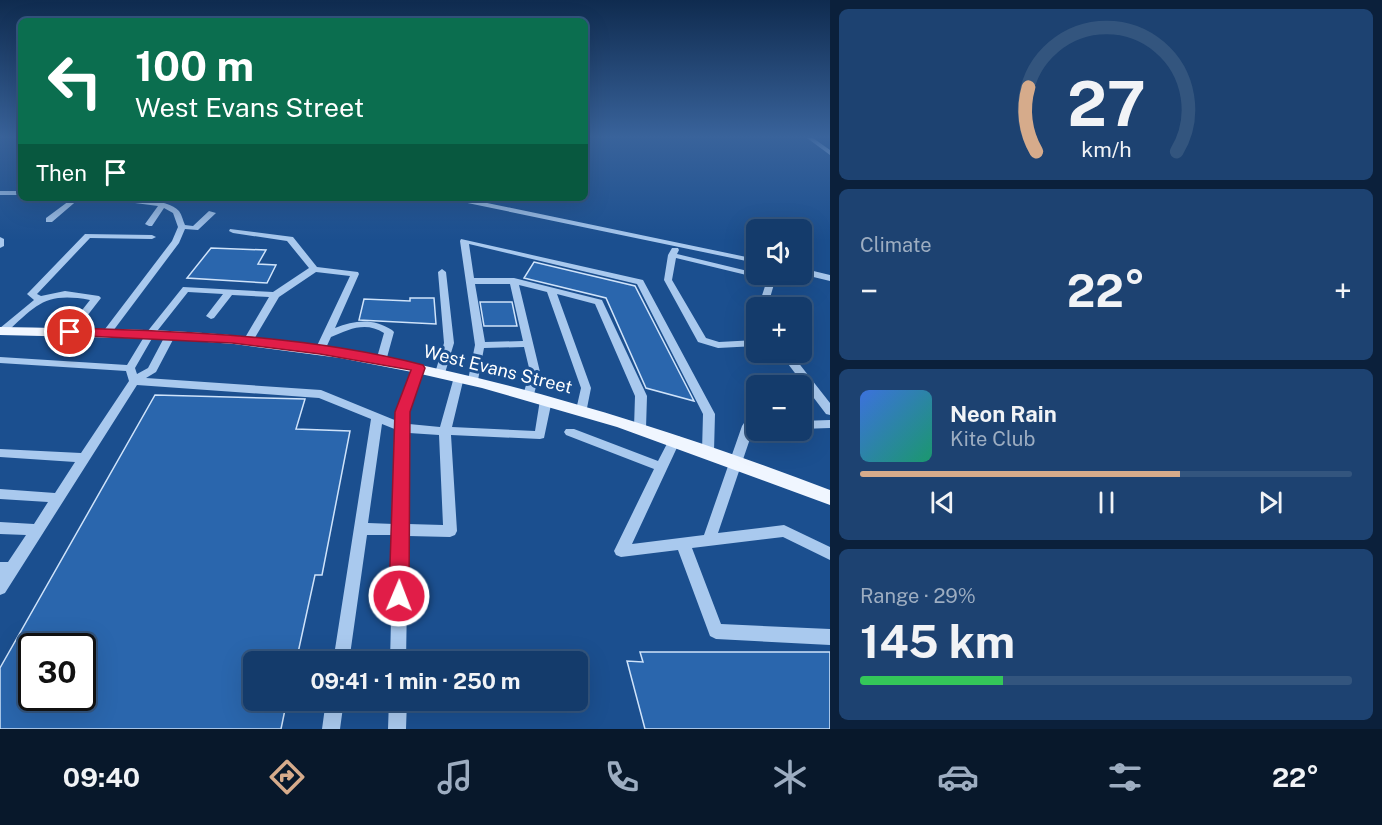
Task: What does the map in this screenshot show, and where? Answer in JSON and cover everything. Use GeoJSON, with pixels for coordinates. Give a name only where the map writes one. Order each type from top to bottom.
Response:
{"type":"FeatureCollection","features":[{"type":"Feature","properties":{"kind":"main road","name":"West Evans Street"},"geometry":{"type":"LineString","coordinates":[[1,331],[171,334],[320,350],[418,368],[530,395],[640,428],[737,461],[830,498]]}},
{"type":"Feature","properties":{"kind":"street"},"geometry":{"type":"LineString","coordinates":[[0,193],[18,194]]}},
{"type":"Feature","properties":{"kind":"street"},"geometry":{"type":"LineString","coordinates":[[0,200],[9,193]]}},
{"type":"Feature","properties":{"kind":"street"},"geometry":{"type":"LineString","coordinates":[[49,220],[73,201]]}},
{"type":"Feature","properties":{"kind":"street"},"geometry":{"type":"LineString","coordinates":[[106,333],[176,241],[182,228],[176,212],[150,201]]}},
{"type":"Feature","properties":{"kind":"street"},"geometry":{"type":"LineString","coordinates":[[149,224],[160,204],[166,201]]}},
{"type":"Feature","properties":{"kind":"street"},"geometry":{"type":"LineString","coordinates":[[468,201],[746,259]]}},
{"type":"Feature","properties":{"kind":"street"},"geometry":{"type":"LineString","coordinates":[[182,228],[195,228],[212,213]]}},
{"type":"Feature","properties":{"kind":"street"},"geometry":{"type":"LineString","coordinates":[[233,231],[290,239],[314,269]]}},
{"type":"Feature","properties":{"kind":"street"},"geometry":{"type":"LineString","coordinates":[[39,298],[32,294],[88,236],[152,237]]}},
{"type":"Feature","properties":{"kind":"street"},"geometry":{"type":"LineString","coordinates":[[0,239],[0,246]]}},
{"type":"Feature","properties":{"kind":"street"},"geometry":{"type":"LineString","coordinates":[[360,529],[450,531],[445,431],[480,345],[464,241],[639,282],[709,414],[708,451]]}},
{"type":"Feature","properties":{"kind":"street"},"geometry":{"type":"LineString","coordinates":[[678,243],[672,255],[668,280],[702,340],[718,345],[746,344]]}},
{"type":"Feature","properties":{"kind":"street"},"geometry":{"type":"LineString","coordinates":[[672,255],[746,271]]}},
{"type":"Feature","properties":{"kind":"street"},"geometry":{"type":"LineString","coordinates":[[248,341],[275,295],[314,269],[355,274],[320,350]]}},
{"type":"Feature","properties":{"kind":"street"},"geometry":{"type":"LineString","coordinates":[[440,373],[449,344],[442,272]]}},
{"type":"Feature","properties":{"kind":"street"},"geometry":{"type":"LineString","coordinates":[[812,274],[830,278]]}},
{"type":"Feature","properties":{"kind":"street"},"geometry":{"type":"LineString","coordinates":[[470,281],[514,281],[599,302],[641,396],[640,428]]}},
{"type":"Feature","properties":{"kind":"street"},"geometry":{"type":"LineString","coordinates":[[514,281],[535,372],[530,395]]}},
{"type":"Feature","properties":{"kind":"street"},"geometry":{"type":"LineString","coordinates":[[0,588],[6,568],[59,498],[85,458],[132,375],[150,334],[186,289],[275,295]]}},
{"type":"Feature","properties":{"kind":"street"},"geometry":{"type":"LineString","coordinates":[[551,290],[586,388],[582,410]]}},
{"type":"Feature","properties":{"kind":"street"},"geometry":{"type":"LineString","coordinates":[[1,331],[39,298],[68,292],[96,298],[70,332]]}},
{"type":"Feature","properties":{"kind":"street"},"geometry":{"type":"LineString","coordinates":[[211,316],[229,292]]}},
{"type":"Feature","properties":{"kind":"street"},"geometry":{"type":"LineString","coordinates":[[327,334],[356,324],[379,325],[389,332],[381,361]]}},
{"type":"Feature","properties":{"kind":"street"},"geometry":{"type":"LineString","coordinates":[[132,375],[152,370],[171,334]]}},
{"type":"Feature","properties":{"kind":"street"},"geometry":{"type":"LineString","coordinates":[[480,345],[529,344]]}},
{"type":"Feature","properties":{"kind":"street"},"geometry":{"type":"LineString","coordinates":[[0,360],[321,394],[402,428],[540,435],[546,400]]}},
{"type":"Feature","properties":{"kind":"street"},"geometry":{"type":"LineString","coordinates":[[793,363],[830,411]]}},
{"type":"Feature","properties":{"kind":"street"},"geometry":{"type":"LineString","coordinates":[[398,651],[403,412],[418,368]]}},
{"type":"Feature","properties":{"kind":"street"},"geometry":{"type":"LineString","coordinates":[[343,651],[377,417]]}},
{"type":"Feature","properties":{"kind":"street"},"geometry":{"type":"LineString","coordinates":[[812,425],[830,424]]}},
{"type":"Feature","properties":{"kind":"street"},"geometry":{"type":"LineString","coordinates":[[570,432],[661,467]]}},
{"type":"Feature","properties":{"kind":"street"},"geometry":{"type":"LineString","coordinates":[[709,540],[746,432]]}},
{"type":"Feature","properties":{"kind":"street"},"geometry":{"type":"LineString","coordinates":[[675,440],[621,551],[784,531],[830,554]]}},
{"type":"Feature","properties":{"kind":"street"},"geometry":{"type":"LineString","coordinates":[[0,453],[85,458]]}},
{"type":"Feature","properties":{"kind":"street"},"geometry":{"type":"LineString","coordinates":[[0,494],[59,498]]}},
{"type":"Feature","properties":{"kind":"street"},"geometry":{"type":"LineString","coordinates":[[0,528],[36,530]]}},
{"type":"Feature","properties":{"kind":"street"},"geometry":{"type":"LineString","coordinates":[[683,543],[716,631],[830,637]]}},
{"type":"Feature","properties":{"kind":"street"},"geometry":{"type":"LineString","coordinates":[[331,729],[333,711]]}},
{"type":"Feature","properties":{"kind":"street"},"geometry":{"type":"LineString","coordinates":[[397,729],[398,711]]}},
{"type":"Feature","properties":{"kind":"building"},"geometry":{"type":"Polygon","coordinates":[[[211,248],[266,250],[258,264],[276,265],[267,283],[187,278],[211,248]]]}},
{"type":"Feature","properties":{"kind":"building"},"geometry":{"type":"Polygon","coordinates":[[[534,262],[635,286],[694,401],[646,388],[606,298],[524,278],[534,262]]]}},
{"type":"Feature","properties":{"kind":"building"},"geometry":{"type":"Polygon","coordinates":[[[410,298],[434,298],[436,324],[359,320],[364,299],[410,301],[410,298]]]}},
{"type":"Feature","properties":{"kind":"building"},"geometry":{"type":"Polygon","coordinates":[[[480,302],[512,302],[517,326],[484,326],[480,302]]]}},
{"type":"Feature","properties":{"kind":"building"},"geometry":{"type":"Polygon","coordinates":[[[155,395],[305,399],[296,429],[350,431],[322,575],[315,575],[298,651],[243,651],[243,711],[285,711],[281,729],[0,729],[0,668],[18,636],[18,711],[96,711],[96,633],[20,633],[155,395]]]}},
{"type":"Feature","properties":{"kind":"building"},"geometry":{"type":"Polygon","coordinates":[[[640,652],[830,652],[830,729],[645,729],[627,661],[643,662],[640,652]]]}},
{"type":"Feature","properties":{"kind":"route"},"geometry":{"type":"LineString","coordinates":[[70,332],[171,334],[232,339],[320,350],[418,368],[403,412],[399,596]]}}]}
